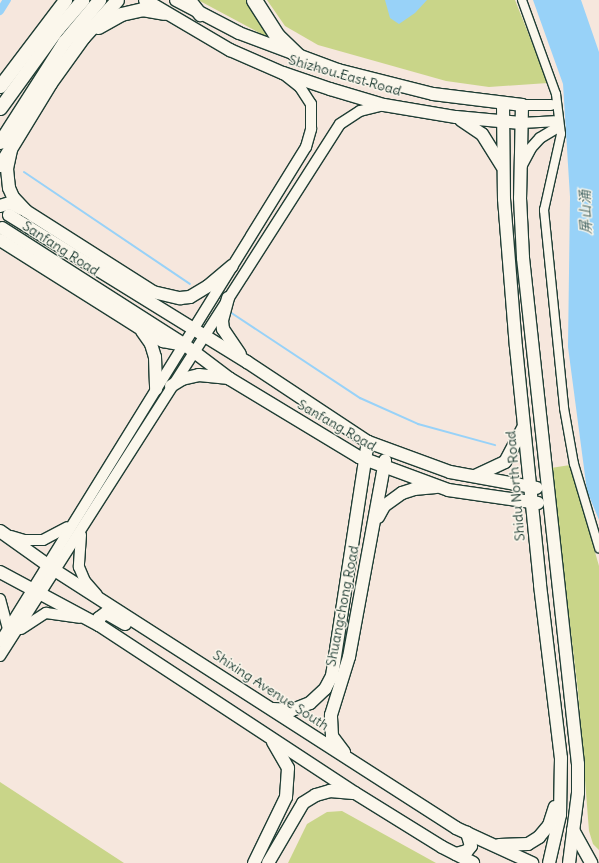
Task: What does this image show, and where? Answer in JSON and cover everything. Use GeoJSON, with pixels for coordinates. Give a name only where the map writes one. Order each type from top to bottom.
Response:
{"type":"FeatureCollection","features":[{"type":"Feature","properties":{"kind":"highway"},"geometry":{"type":"LineString","coordinates":[[254,0],[277,36],[300,58]]}},
{"type":"Feature","properties":{"kind":"main road"},"geometry":{"type":"LineString","coordinates":[[6,88],[82,0]]}},
{"type":"Feature","properties":{"kind":"main road"},"geometry":{"type":"LineString","coordinates":[[98,19],[101,5],[99,0]]}},
{"type":"Feature","properties":{"kind":"main road"},"geometry":{"type":"LineString","coordinates":[[0,142],[26,99],[64,42],[99,0]]}},
{"type":"Feature","properties":{"kind":"main road"},"geometry":{"type":"LineString","coordinates":[[0,164],[50,83],[98,19],[116,0]]}},
{"type":"Feature","properties":{"kind":"main road","name":"Shizhou East Road"},"geometry":{"type":"LineString","coordinates":[[145,0],[164,13],[230,50],[283,73],[384,105],[456,117],[521,123]]}},
{"type":"Feature","properties":{"kind":"main road","name":"Shizhou East Road"},"geometry":{"type":"LineString","coordinates":[[176,0],[200,14],[300,58],[352,74],[433,94],[503,105],[522,105]]}},
{"type":"Feature","properties":{"kind":"main road"},"geometry":{"type":"LineString","coordinates":[[189,0],[200,14],[192,16],[189,20],[191,28]]}},
{"type":"Feature","properties":{"kind":"main road"},"geometry":{"type":"LineString","coordinates":[[0,108],[6,88],[65,1]]}},
{"type":"Feature","properties":{"kind":"main road"},"geometry":{"type":"LineString","coordinates":[[84,37],[108,19],[121,14],[142,9],[164,13]]}},
{"type":"Feature","properties":{"kind":"main road"},"geometry":{"type":"LineString","coordinates":[[429,112],[442,108],[442,101],[433,94]]}},
{"type":"Feature","properties":{"kind":"main road","name":"Shidu North Road"},"geometry":{"type":"LineString","coordinates":[[503,105],[502,167],[504,199],[522,408],[525,424],[531,502],[540,584],[561,758],[560,815],[549,863]]}},
{"type":"Feature","properties":{"kind":"main road"},"geometry":{"type":"LineString","coordinates":[[522,105],[520,198],[523,258],[540,404],[557,583],[572,694],[578,764],[578,793],[569,863]]}},
{"type":"Feature","properties":{"kind":"main road"},"geometry":{"type":"LineString","coordinates":[[456,117],[482,134],[502,167]]}},
{"type":"Feature","properties":{"kind":"main road"},"geometry":{"type":"LineString","coordinates":[[14,142],[8,158],[9,188],[13,197],[26,211]]}},
{"type":"Feature","properties":{"kind":"main road"},"geometry":{"type":"LineString","coordinates":[[504,199],[509,190],[515,190],[520,198]]}},
{"type":"Feature","properties":{"kind":"main road"},"geometry":{"type":"LineString","coordinates":[[0,206],[10,203],[26,211],[153,292],[168,297],[180,298],[198,294],[231,268]]}},
{"type":"Feature","properties":{"kind":"main road","name":"Sanfang Road"},"geometry":{"type":"LineString","coordinates":[[10,215],[247,362],[368,442],[450,472],[548,489]]}},
{"type":"Feature","properties":{"kind":"main road"},"geometry":{"type":"LineString","coordinates":[[1,234],[136,326],[163,341],[190,348]]}},
{"type":"Feature","properties":{"kind":"main road","name":"Sanfang Road"},"geometry":{"type":"LineString","coordinates":[[1,234],[190,348],[230,379],[366,461],[444,488],[549,504]]}},
{"type":"Feature","properties":{"kind":"main road"},"geometry":{"type":"LineString","coordinates":[[228,298],[222,321],[223,329],[229,342],[247,362]]}},
{"type":"Feature","properties":{"kind":"main road"},"geometry":{"type":"LineString","coordinates":[[136,326],[147,336],[153,350],[156,389]]}},
{"type":"Feature","properties":{"kind":"main road"},"geometry":{"type":"LineString","coordinates":[[171,386],[182,379],[199,375],[230,379]]}},
{"type":"Feature","properties":{"kind":"main road"},"geometry":{"type":"LineString","coordinates":[[522,408],[527,415],[535,415],[540,404]]}},
{"type":"Feature","properties":{"kind":"main road"},"geometry":{"type":"LineString","coordinates":[[472,476],[505,462],[516,445],[525,424]]}},
{"type":"Feature","properties":{"kind":"main road","name":"Shuangchong Road"},"geometry":{"type":"LineString","coordinates":[[271,708],[292,710],[310,703],[325,689],[332,676],[368,442]]}},
{"type":"Feature","properties":{"kind":"main road","name":"Shuangchong Road"},"geometry":{"type":"LineString","coordinates":[[353,761],[332,736],[331,715],[349,657],[387,449]]}},
{"type":"Feature","properties":{"kind":"main road"},"geometry":{"type":"LineString","coordinates":[[373,525],[384,506],[398,495],[414,489],[444,488],[459,484],[457,476],[450,472]]}},
{"type":"Feature","properties":{"kind":"main road","name":"Shixing Avenue South"},"geometry":{"type":"LineString","coordinates":[[2,532],[101,599],[468,833],[488,844],[532,863]]}},
{"type":"Feature","properties":{"kind":"main road"},"geometry":{"type":"LineString","coordinates":[[0,572],[95,623],[355,793],[456,854],[474,863]]}},
{"type":"Feature","properties":{"kind":"main road"},"geometry":{"type":"LineString","coordinates":[[540,584],[544,575],[550,575],[557,583]]}},
{"type":"Feature","properties":{"kind":"main road"},"geometry":{"type":"LineString","coordinates":[[0,579],[36,590]]}},
{"type":"Feature","properties":{"kind":"main road"},"geometry":{"type":"LineString","coordinates":[[95,623],[106,613],[168,642]]}},
{"type":"Feature","properties":{"kind":"main road"},"geometry":{"type":"LineString","coordinates":[[254,863],[286,796],[289,779],[284,758],[269,736]]}},
{"type":"Feature","properties":{"kind":"main road"},"geometry":{"type":"LineString","coordinates":[[561,783],[567,799],[571,800],[578,793]]}},
{"type":"Feature","properties":{"kind":"main road"},"geometry":{"type":"LineString","coordinates":[[488,844],[510,847],[528,844],[539,838],[549,825],[561,783]]}},
{"type":"Feature","properties":{"kind":"main road"},"geometry":{"type":"LineString","coordinates":[[268,863],[303,803],[316,795],[330,792],[355,793]]}},
{"type":"Feature","properties":{"kind":"main road"},"geometry":{"type":"LineString","coordinates":[[573,830],[591,863]]}},
{"type":"Feature","properties":{"kind":"main road"},"geometry":{"type":"LineString","coordinates":[[456,854],[467,851],[471,846],[468,833]]}},
{"type":"Feature","properties":{"kind":"street"},"geometry":{"type":"LineString","coordinates":[[522,0],[556,94],[561,134],[544,210],[564,408],[574,461],[599,548]]}},
{"type":"Feature","properties":{"kind":"street"},"geometry":{"type":"LineString","coordinates":[[0,656],[11,632],[36,590],[83,527],[171,386],[231,268],[306,147],[311,129],[311,104],[300,87],[283,73]]}},
{"type":"Feature","properties":{"kind":"street"},"geometry":{"type":"LineString","coordinates":[[198,333],[228,298],[241,275],[340,124],[349,116],[384,105]]}},
{"type":"Feature","properties":{"kind":"street","name":"Shizhou East Road"},"geometry":{"type":"LineString","coordinates":[[522,105],[551,105]]}},
{"type":"Feature","properties":{"kind":"street","name":"Shizhou East Road"},"geometry":{"type":"LineString","coordinates":[[521,123],[554,125],[531,148],[521,167]]}},
{"type":"Feature","properties":{"kind":"street"},"geometry":{"type":"LineString","coordinates":[[306,147],[315,144],[320,147],[321,152]]}},
{"type":"Feature","properties":{"kind":"street"},"geometry":{"type":"LineString","coordinates":[[231,268],[235,278],[241,275]]}},
{"type":"Feature","properties":{"kind":"street"},"geometry":{"type":"LineString","coordinates":[[52,567],[73,522],[156,389],[190,348]]}},
{"type":"Feature","properties":{"kind":"street"},"geometry":{"type":"LineString","coordinates":[[2,532],[24,540],[43,540],[61,532],[73,522]]}},
{"type":"Feature","properties":{"kind":"street"},"geometry":{"type":"LineString","coordinates":[[83,527],[79,542],[79,567],[86,581],[101,599]]}},
{"type":"Feature","properties":{"kind":"street"},"geometry":{"type":"LineString","coordinates":[[0,599],[11,632]]}},
{"type":"Feature","properties":{"kind":"street"},"geometry":{"type":"LineString","coordinates":[[0,642],[11,632],[46,613],[95,623]]}},
{"type":"Feature","properties":{"kind":"green space"},"geometry":{"type":"Polygon","coordinates":[[[198,0],[248,0],[269,38],[198,0]]]}},
{"type":"Feature","properties":{"kind":"green space"},"geometry":{"type":"Polygon","coordinates":[[[267,0],[515,0],[548,83],[489,87],[446,81],[318,45],[285,26],[267,0]]]}},
{"type":"Feature","properties":{"kind":"green space"},"geometry":{"type":"Polygon","coordinates":[[[570,465],[599,566],[599,850],[593,844],[589,831],[578,691],[551,468],[570,465]]]}},
{"type":"Feature","properties":{"kind":"green space"},"geometry":{"type":"Polygon","coordinates":[[[0,782],[124,863],[0,863],[0,782]]]}},
{"type":"Feature","properties":{"kind":"green space"},"geometry":{"type":"Polygon","coordinates":[[[342,811],[436,863],[288,863],[307,824],[327,812],[342,811]]]}},
{"type":"Feature","properties":{"kind":"water"},"geometry":{"type":"Polygon","coordinates":[[[385,0],[427,0],[415,13],[399,24],[390,18],[385,0]]]}},
{"type":"Feature","properties":{"kind":"water","name":"屏山涌"},"geometry":{"type":"Polygon","coordinates":[[[533,0],[581,0],[599,52],[599,520],[587,491],[568,347],[570,197],[563,84],[533,0]]]}},
{"type":"Feature","properties":{"kind":"waterway"},"geometry":{"type":"LineString","coordinates":[[0,11],[7,0]]}},
{"type":"Feature","properties":{"kind":"waterway"},"geometry":{"type":"LineString","coordinates":[[24,172],[190,284]]}},
{"type":"Feature","properties":{"kind":"waterway"},"geometry":{"type":"LineString","coordinates":[[230,312],[360,398],[418,424],[495,445]]}}]}
